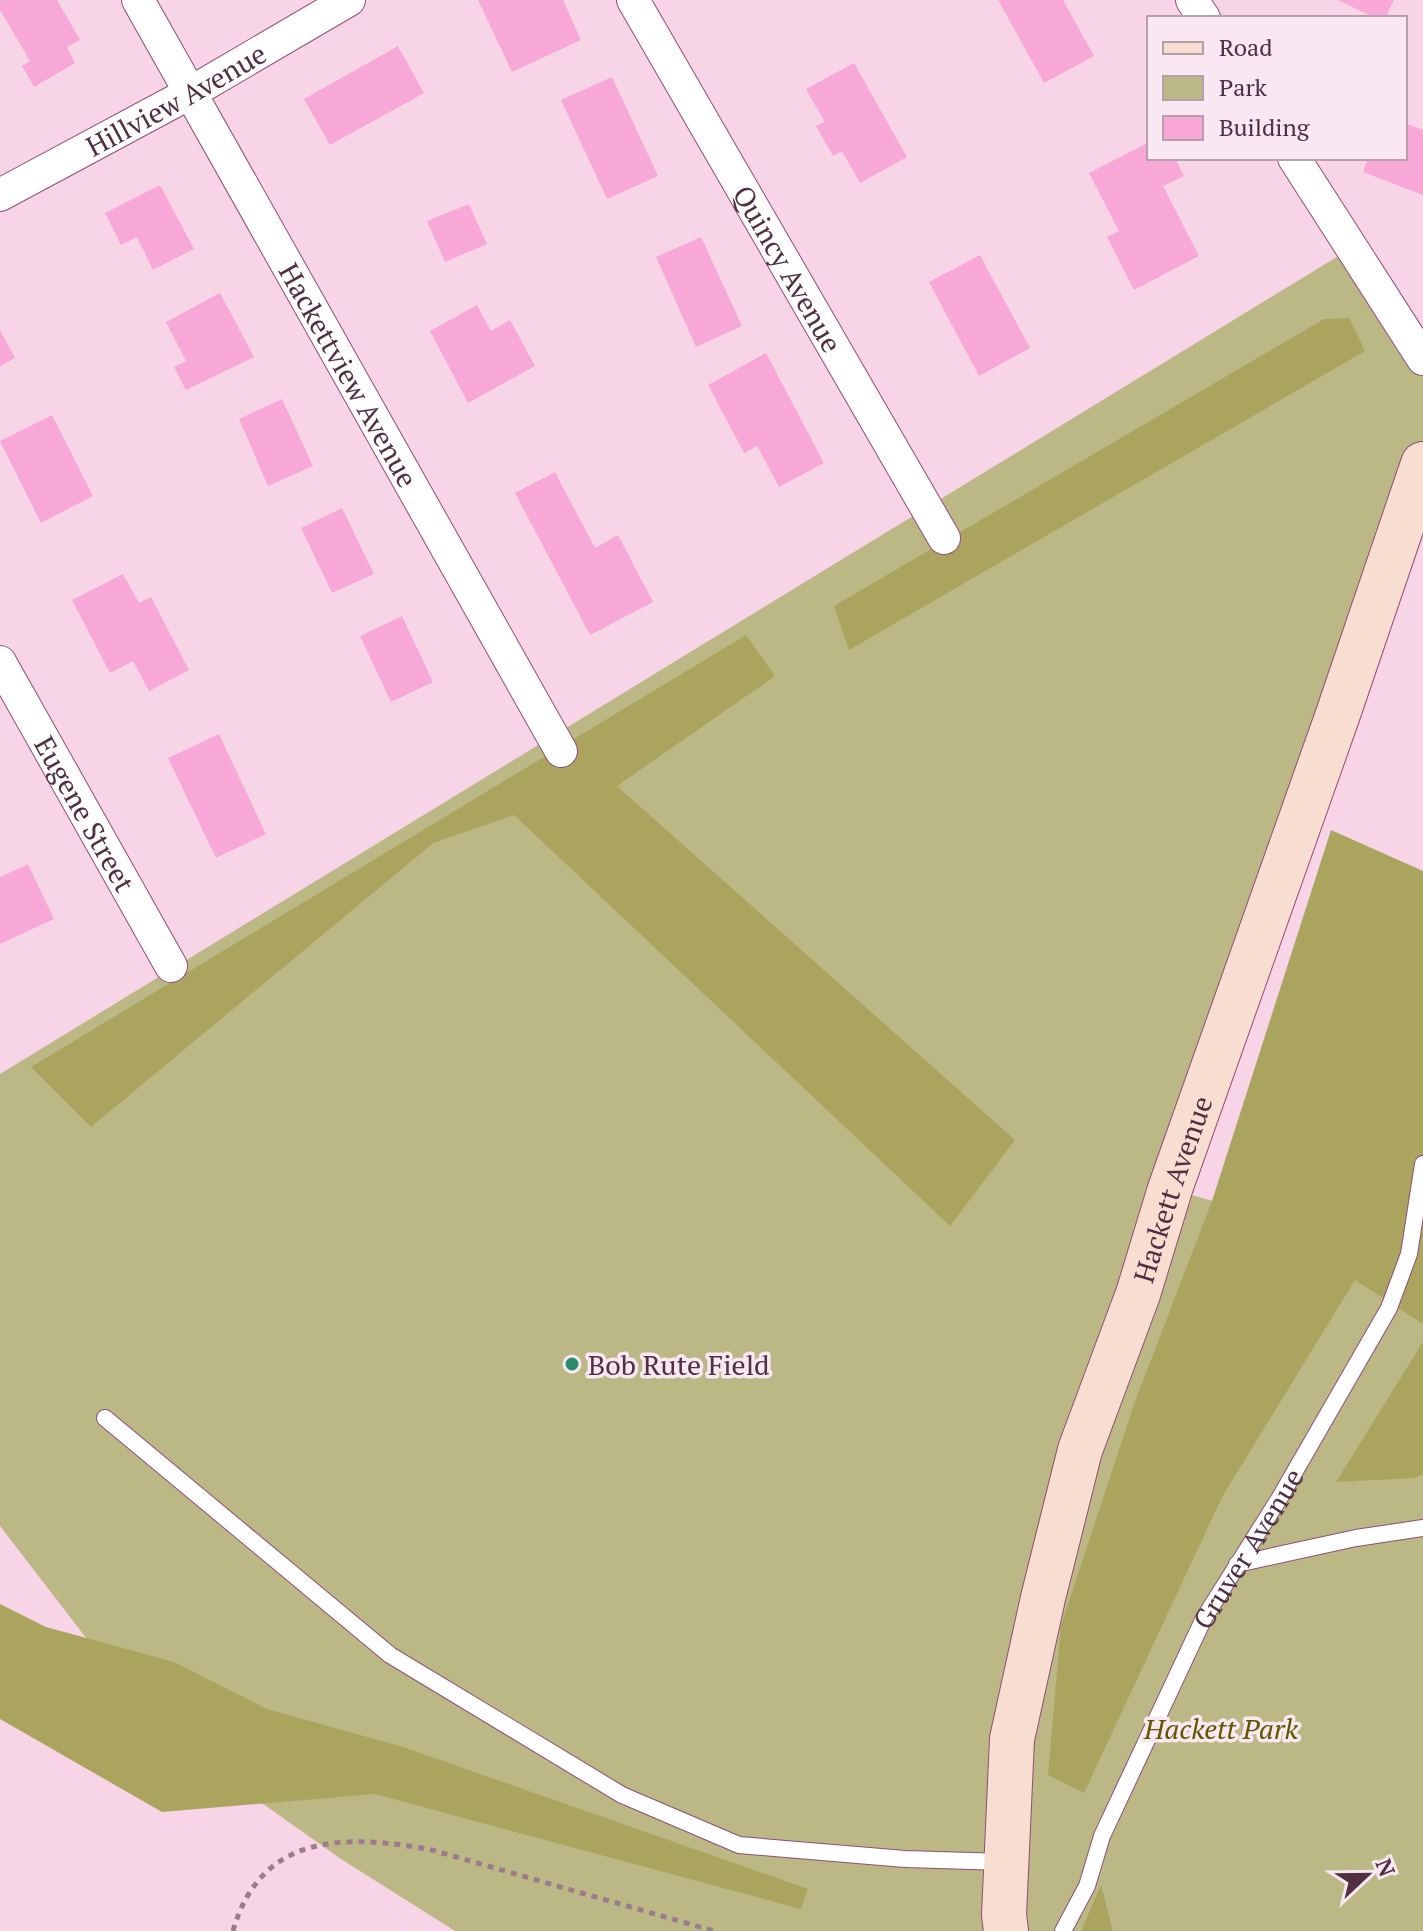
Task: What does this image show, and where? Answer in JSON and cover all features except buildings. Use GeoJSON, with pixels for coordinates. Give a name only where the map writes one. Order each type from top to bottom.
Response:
{"type":"FeatureCollection","features":[{"type":"Feature","properties":{"kind":"main road","name":"Hackett Avenue"},"geometry":{"type":"LineString","coordinates":[[1006,1931],[1004,1915],[1012,1739],[1080,1450],[1138,1294],[1170,1189],[1423,464]]}},
{"type":"Feature","properties":{"kind":"street","name":"Hackettview Avenue"},"geometry":{"type":"LineString","coordinates":[[138,0],[561,751]]}},
{"type":"Feature","properties":{"kind":"street","name":"Hillview Avenue"},"geometry":{"type":"LineString","coordinates":[[0,195],[190,93],[349,0]]}},
{"type":"Feature","properties":{"kind":"street","name":"Quincy Avenue"},"geometry":{"type":"LineString","coordinates":[[633,0],[944,538]]}},
{"type":"Feature","properties":{"kind":"street"},"geometry":{"type":"LineString","coordinates":[[1295,160],[1423,359]]}},
{"type":"Feature","properties":{"kind":"street","name":"Eugene Street"},"geometry":{"type":"LineString","coordinates":[[0,662],[171,966]]}},
{"type":"Feature","properties":{"kind":"lane","name":"Gruver Avenue"},"geometry":{"type":"LineString","coordinates":[[1063,1931],[1087,1886],[1102,1836],[1204,1618],[1279,1499],[1389,1308],[1409,1254],[1423,1164]]}},
{"type":"Feature","properties":{"kind":"lane"},"geometry":{"type":"LineString","coordinates":[[105,1418],[390,1655],[622,1795],[739,1845],[905,1859],[1006,1862]]}},
{"type":"Feature","properties":{"kind":"lane"},"geometry":{"type":"LineString","coordinates":[[1237,1564],[1356,1538],[1423,1528]]}},
{"type":"Feature","properties":{"kind":"path"},"geometry":{"type":"LineString","coordinates":[[233,1931],[243,1900],[268,1869],[284,1857],[305,1849],[347,1842],[432,1850],[714,1931]]}},
{"type":"Feature","properties":{"kind":"green space","name":"Hackett Park"},"geometry":{"type":"Polygon","coordinates":[[[1340,255],[1423,365],[1423,464],[1171,1189],[1213,1201],[1423,1037],[1423,1931],[455,1931],[341,1859],[205,1763],[110,1669],[0,1526],[0,1074],[1340,255]]]}},
{"type":"Feature","properties":{"kind":"shaded area"},"geometry":{"type":"Polygon","coordinates":[[[1349,318],[1365,351],[849,650],[834,606],[1324,319],[1349,318]]]}},
{"type":"Feature","properties":{"kind":"shaded area"},"geometry":{"type":"Polygon","coordinates":[[[746,635],[775,676],[617,786],[1015,1140],[950,1226],[514,815],[433,843],[91,1127],[31,1067],[746,635]]]}},
{"type":"Feature","properties":{"kind":"shaded area"},"geometry":{"type":"Polygon","coordinates":[[[1331,830],[1423,871],[1423,1324],[1355,1280],[1222,1497],[1084,1793],[1048,1775],[1061,1626],[1133,1407],[1212,1201],[1331,830]]]}},
{"type":"Feature","properties":{"kind":"shaded area"},"geometry":{"type":"Polygon","coordinates":[[[1423,1342],[1423,1474],[1415,1478],[1336,1482],[1423,1342]]]}},
{"type":"Feature","properties":{"kind":"shaded area"},"geometry":{"type":"Polygon","coordinates":[[[0,1604],[46,1627],[174,1662],[267,1709],[403,1747],[808,1889],[801,1909],[375,1794],[162,1812],[0,1719],[0,1604]]]}},
{"type":"Feature","properties":{"kind":"shaded area"},"geometry":{"type":"Polygon","coordinates":[[[1101,1885],[1113,1931],[1081,1931],[1101,1885]]]}},
{"type":"Feature","properties":{"kind":"place","name":"Bob Rute Field"},"geometry":{"type":"Point","coordinates":[572,1364]}}]}
